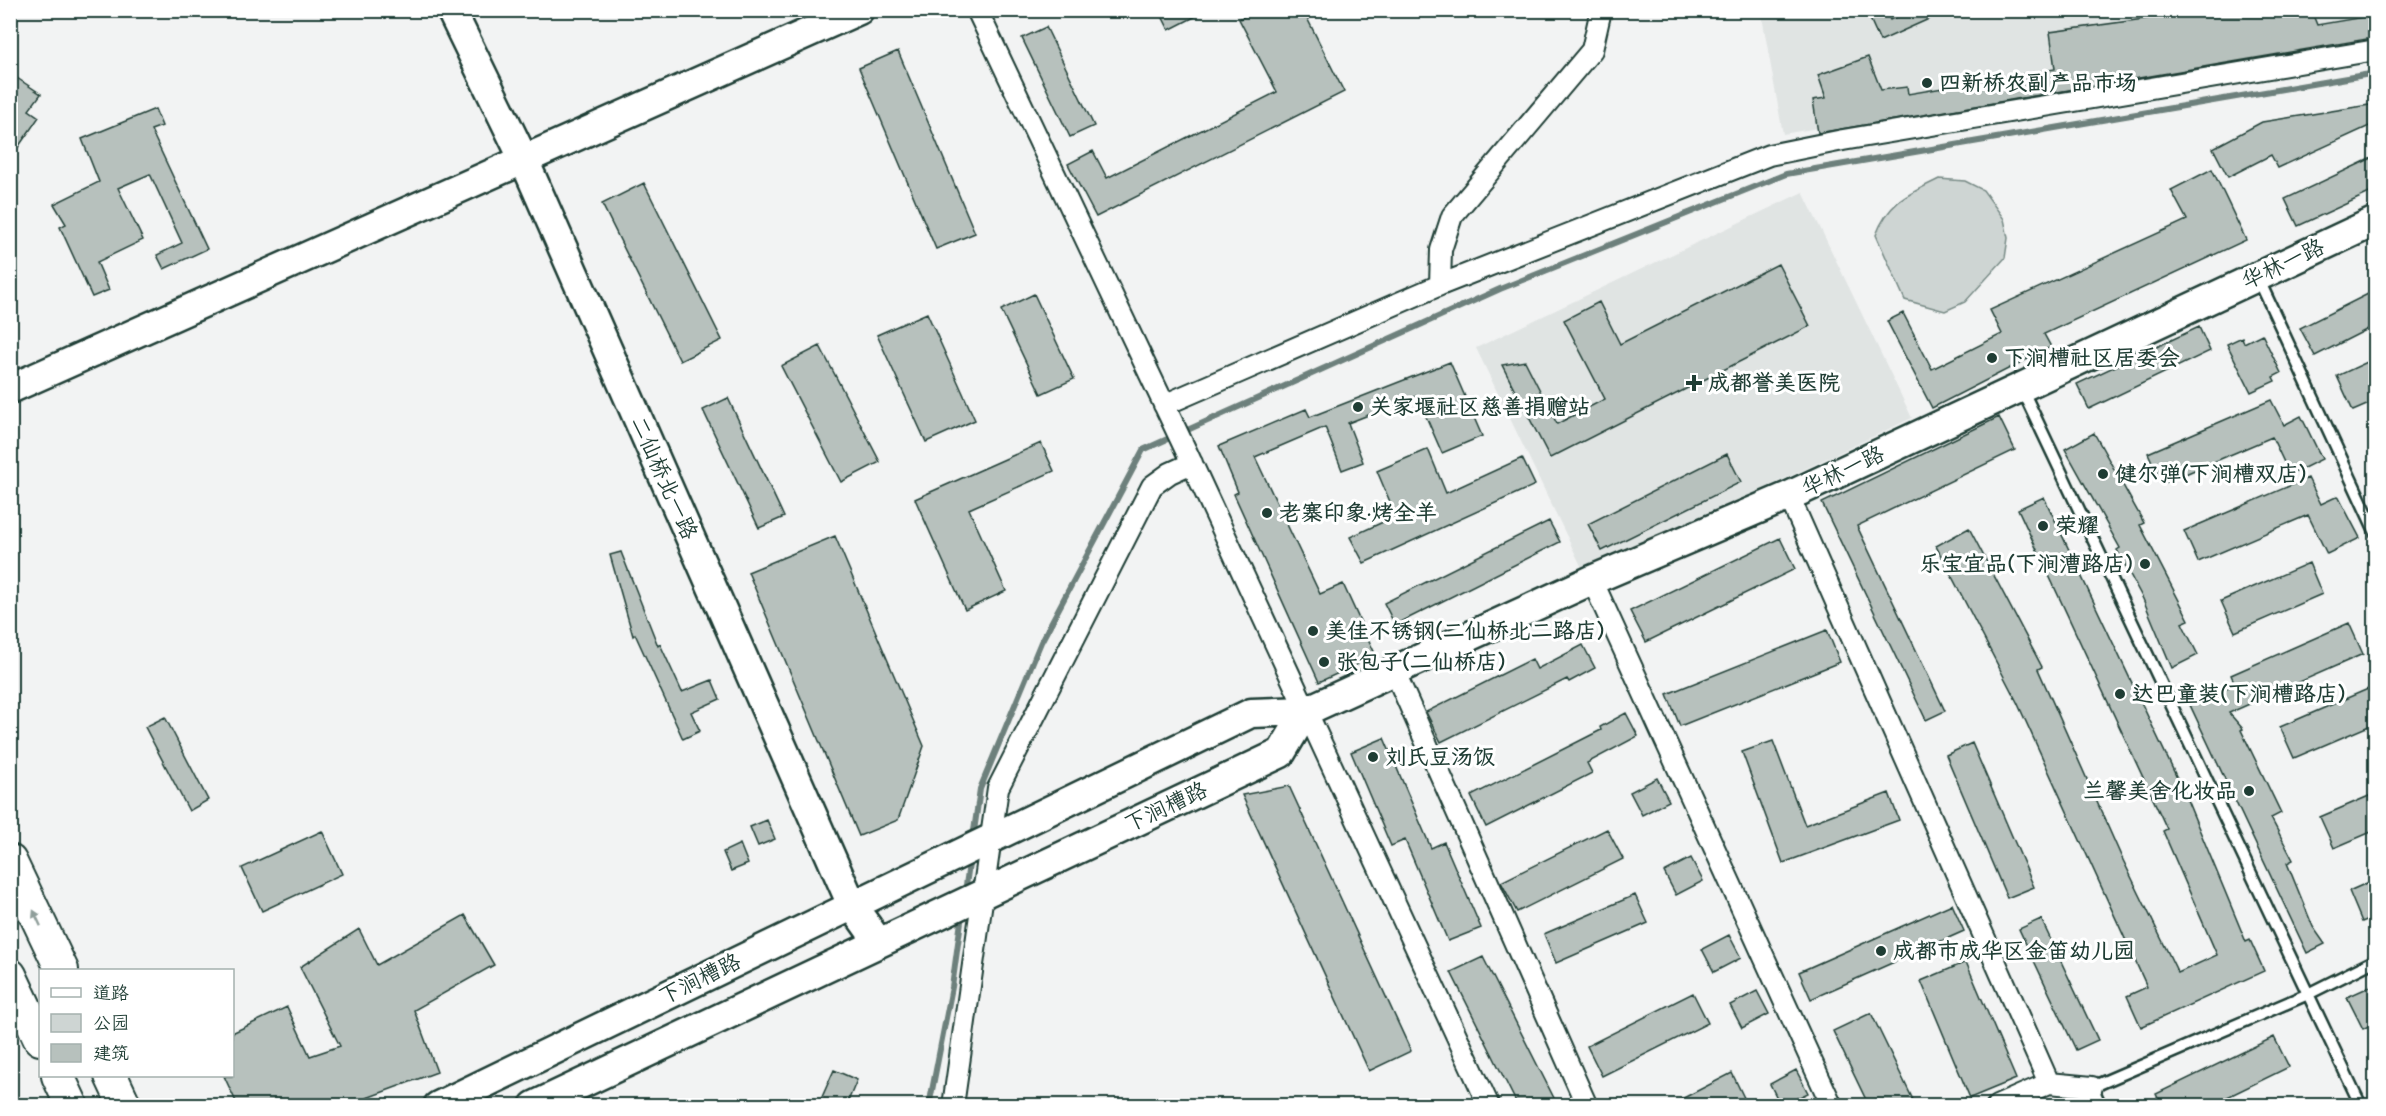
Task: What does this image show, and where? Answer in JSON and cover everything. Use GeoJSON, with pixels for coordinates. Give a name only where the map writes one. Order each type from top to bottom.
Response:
{"type":"FeatureCollection","features":[{"type":"Feature","properties":{"kind":"main road"},"geometry":{"type":"LineString","coordinates":[[10,861],[62,969]]}},
{"type":"Feature","properties":{"kind":"main road"},"geometry":{"type":"LineString","coordinates":[[10,975],[39,1037]]}},
{"type":"Feature","properties":{"kind":"main road"},"geometry":{"type":"LineString","coordinates":[[58,1077],[72,1106]]}},
{"type":"Feature","properties":{"kind":"main road"},"geometry":{"type":"LineString","coordinates":[[111,1077],[125,1106]]}},
{"type":"Feature","properties":{"kind":"street","name":"二仙桥北一路"},"geometry":{"type":"LineString","coordinates":[[451,10],[524,160],[852,905],[879,943]]}},
{"type":"Feature","properties":{"kind":"street"},"geometry":{"type":"LineString","coordinates":[[10,389],[859,10]]}},
{"type":"Feature","properties":{"kind":"street"},"geometry":{"type":"LineString","coordinates":[[976,10],[1190,459],[1489,1106]]}},
{"type":"Feature","properties":{"kind":"street"},"geometry":{"type":"LineString","coordinates":[[1440,285],[1441,250],[1452,216],[1592,50],[1602,10]]}},
{"type":"Feature","properties":{"kind":"street"},"geometry":{"type":"LineString","coordinates":[[1166,410],[1440,285],[1769,155],[2376,50]]}},
{"type":"Feature","properties":{"kind":"street","name":"华林一路"},"geometry":{"type":"LineString","coordinates":[[1306,711],[1592,580],[1789,496],[2376,221]]}},
{"type":"Feature","properties":{"kind":"street"},"geometry":{"type":"LineString","coordinates":[[953,1106],[970,900],[978,845],[998,788],[1152,486],[1190,459]]}},
{"type":"Feature","properties":{"kind":"street"},"geometry":{"type":"LineString","coordinates":[[1789,496],[2049,1083]]}},
{"type":"Feature","properties":{"kind":"street"},"geometry":{"type":"LineString","coordinates":[[1592,580],[1832,1106]]}},
{"type":"Feature","properties":{"kind":"street"},"geometry":{"type":"LineString","coordinates":[[1394,670],[1587,1106]]}},
{"type":"Feature","properties":{"kind":"street","name":"下涧槽路"},"geometry":{"type":"LineString","coordinates":[[438,1106],[1251,713],[1306,711]]}},
{"type":"Feature","properties":{"kind":"street","name":"下涧槽路"},"geometry":{"type":"LineString","coordinates":[[534,1106],[1281,753],[1306,711]]}},
{"type":"Feature","properties":{"kind":"street"},"geometry":{"type":"LineString","coordinates":[[1997,1106],[2049,1083],[2092,1087]]}},
{"type":"Feature","properties":{"kind":"lane"},"geometry":{"type":"LineString","coordinates":[[2257,275],[2376,533]]}},
{"type":"Feature","properties":{"kind":"lane"},"geometry":{"type":"LineString","coordinates":[[2021,387],[2361,1106]]}},
{"type":"Feature","properties":{"kind":"lane"},"geometry":{"type":"LineString","coordinates":[[2101,1106],[2092,1087],[2308,994],[2376,960]]}},
{"type":"Feature","properties":{"kind":"shaded area","name":"四新桥农副产品市场"},"geometry":{"type":"Polygon","coordinates":[[[2375,10],[2376,32],[1783,134],[1761,11],[2375,10]]]}},
{"type":"Feature","properties":{"kind":"shaded area","name":"成都誉美医院"},"geometry":{"type":"Polygon","coordinates":[[[1803,192],[1912,418],[1585,574],[1476,348],[1803,192]]]}},
{"type":"Feature","properties":{"kind":"green space"},"geometry":{"type":"Polygon","coordinates":[[[1939,179],[1965,181],[1983,190],[2004,219],[2008,238],[2005,258],[1965,302],[1945,311],[1905,300],[1876,235],[1881,223],[1894,206],[1909,194],[1939,179]]]}},
{"type":"Feature","properties":{"kind":"building"},"geometry":{"type":"Polygon","coordinates":[[[1159,10],[1208,10],[1169,30],[1159,10]]]}},
{"type":"Feature","properties":{"kind":"building"},"geometry":{"type":"Polygon","coordinates":[[[1256,10],[1303,10],[1344,92],[1096,217],[1068,164],[1093,151],[1107,178],[1277,92],[1239,19],[1256,10]]]}},
{"type":"Feature","properties":{"kind":"building"},"geometry":{"type":"Polygon","coordinates":[[[1866,10],[1886,10],[1890,20],[1911,10],[1949,10],[1880,41],[1866,10]]]}},
{"type":"Feature","properties":{"kind":"building"},"geometry":{"type":"Polygon","coordinates":[[[2209,10],[2311,10],[2317,25],[2369,16],[2373,38],[1818,133],[1813,100],[1826,98],[1818,75],[1868,57],[1881,90],[1907,87],[1908,94],[2055,69],[2050,32],[2209,10]]]}},
{"type":"Feature","properties":{"kind":"building"},"geometry":{"type":"Polygon","coordinates":[[[1046,27],[1094,126],[1070,137],[1022,38],[1046,27]]]}},
{"type":"Feature","properties":{"kind":"building"},"geometry":{"type":"Polygon","coordinates":[[[898,51],[975,233],[936,249],[859,68],[898,51]]]}},
{"type":"Feature","properties":{"kind":"building"},"geometry":{"type":"Polygon","coordinates":[[[17,78],[41,94],[29,110],[39,117],[10,159],[10,88],[17,78]]]}},
{"type":"Feature","properties":{"kind":"building"},"geometry":{"type":"Polygon","coordinates":[[[2376,104],[2376,123],[2278,168],[2271,155],[2228,177],[2213,148],[2262,122],[2376,104]]]}},
{"type":"Feature","properties":{"kind":"building"},"geometry":{"type":"Polygon","coordinates":[[[155,109],[162,126],[151,130],[207,249],[164,269],[157,255],[182,243],[150,174],[118,188],[143,240],[97,262],[109,290],[92,297],[60,227],[66,224],[54,204],[99,182],[82,139],[155,109]]]}},
{"type":"Feature","properties":{"kind":"building"},"geometry":{"type":"Polygon","coordinates":[[[2376,156],[2376,190],[2298,226],[2285,199],[2376,156]]]}},
{"type":"Feature","properties":{"kind":"building"},"geometry":{"type":"Polygon","coordinates":[[[2212,169],[2246,240],[2044,334],[2051,347],[1932,408],[1887,321],[1903,313],[1932,369],[2002,334],[1990,310],[2187,220],[2171,190],[2212,169]]]}},
{"type":"Feature","properties":{"kind":"building"},"geometry":{"type":"Polygon","coordinates":[[[644,183],[722,340],[680,361],[602,204],[644,183]]]}},
{"type":"Feature","properties":{"kind":"building","name":"成都誉美医院"},"geometry":{"type":"Polygon","coordinates":[[[1778,264],[1810,326],[1550,458],[1502,365],[1525,361],[1557,424],[1605,399],[1564,320],[1599,302],[1620,344],[1778,264]]]}},
{"type":"Feature","properties":{"kind":"building"},"geometry":{"type":"Polygon","coordinates":[[[2376,290],[2376,325],[2315,356],[2300,328],[2376,290]]]}},
{"type":"Feature","properties":{"kind":"building"},"geometry":{"type":"Polygon","coordinates":[[[1034,294],[1074,379],[1041,394],[1001,310],[1034,294]]]}},
{"type":"Feature","properties":{"kind":"building"},"geometry":{"type":"Polygon","coordinates":[[[927,313],[975,420],[926,442],[877,335],[927,313]]]}},
{"type":"Feature","properties":{"kind":"building"},"geometry":{"type":"Polygon","coordinates":[[[2199,327],[2210,351],[2089,409],[2077,384],[2199,327]]]}},
{"type":"Feature","properties":{"kind":"building"},"geometry":{"type":"Polygon","coordinates":[[[2262,334],[2281,373],[2273,377],[2275,381],[2251,392],[2227,344],[2242,337],[2244,343],[2262,334]]]}},
{"type":"Feature","properties":{"kind":"building"},"geometry":{"type":"Polygon","coordinates":[[[820,346],[880,462],[841,482],[781,366],[820,346]]]}},
{"type":"Feature","properties":{"kind":"building"},"geometry":{"type":"Polygon","coordinates":[[[2376,358],[2376,401],[2353,411],[2337,376],[2376,358]]]}},
{"type":"Feature","properties":{"kind":"building"},"geometry":{"type":"Polygon","coordinates":[[[1450,362],[1482,436],[1442,453],[1417,396],[1348,423],[1363,462],[1342,470],[1325,427],[1255,457],[1320,594],[1343,584],[1376,656],[1319,682],[1234,494],[1238,492],[1219,446],[1306,409],[1310,417],[1450,362]]]}},
{"type":"Feature","properties":{"kind":"building"},"geometry":{"type":"Polygon","coordinates":[[[728,398],[784,517],[759,528],[703,410],[728,398]]]}},
{"type":"Feature","properties":{"kind":"building"},"geometry":{"type":"Polygon","coordinates":[[[2271,400],[2284,425],[2301,416],[2322,459],[2290,475],[2272,437],[2162,484],[2148,453],[2271,400]]]}},
{"type":"Feature","properties":{"kind":"building"},"geometry":{"type":"Polygon","coordinates":[[[1999,417],[2015,450],[1857,526],[1945,711],[1926,720],[1822,503],[1999,417]]]}},
{"type":"Feature","properties":{"kind":"building"},"geometry":{"type":"Polygon","coordinates":[[[2094,433],[2144,523],[2140,525],[2189,620],[2182,623],[2198,655],[2172,668],[2143,599],[2117,550],[2120,548],[2065,449],[2094,433]]]}},
{"type":"Feature","properties":{"kind":"building"},"geometry":{"type":"Polygon","coordinates":[[[1041,443],[1054,471],[969,509],[1006,591],[965,610],[915,499],[1041,443]]]}},
{"type":"Feature","properties":{"kind":"building"},"geometry":{"type":"Polygon","coordinates":[[[1428,449],[1446,493],[1522,458],[1535,485],[1364,563],[1350,537],[1396,516],[1377,471],[1428,449]]]}},
{"type":"Feature","properties":{"kind":"building"},"geometry":{"type":"Polygon","coordinates":[[[1727,454],[1741,482],[1602,551],[1588,524],[1727,454]]]}},
{"type":"Feature","properties":{"kind":"building"},"geometry":{"type":"Polygon","coordinates":[[[2308,478],[2321,504],[2338,496],[2360,538],[2327,554],[2308,515],[2198,562],[2184,531],[2308,478]]]}},
{"type":"Feature","properties":{"kind":"building"},"geometry":{"type":"Polygon","coordinates":[[[2044,497],[2185,795],[2246,942],[2250,940],[2264,971],[2141,1027],[2127,996],[2147,987],[2017,702],[1936,546],[1969,528],[2042,667],[2038,669],[2121,856],[2178,973],[2217,955],[2163,831],[2167,829],[2018,509],[2044,497]]]}},
{"type":"Feature","properties":{"kind":"building"},"geometry":{"type":"Polygon","coordinates":[[[1549,521],[1560,542],[1395,625],[1384,603],[1549,521]]]}},
{"type":"Feature","properties":{"kind":"building"},"geometry":{"type":"Polygon","coordinates":[[[835,536],[924,746],[898,820],[859,836],[748,572],[835,536]]]}},
{"type":"Feature","properties":{"kind":"building"},"geometry":{"type":"Polygon","coordinates":[[[1780,538],[1795,569],[1646,642],[1630,611],[1780,538]]]}},
{"type":"Feature","properties":{"kind":"building"},"geometry":{"type":"Polygon","coordinates":[[[621,552],[658,646],[660,644],[682,692],[712,680],[720,699],[691,712],[700,731],[683,739],[635,634],[633,636],[610,555],[621,552]]]}},
{"type":"Feature","properties":{"kind":"building"},"geometry":{"type":"Polygon","coordinates":[[[2309,563],[2322,594],[2235,632],[2221,601],[2309,563]]]}},
{"type":"Feature","properties":{"kind":"building"},"geometry":{"type":"Polygon","coordinates":[[[2349,623],[2363,654],[2229,713],[2243,729],[2241,730],[2281,813],[2271,818],[2293,860],[2287,863],[2313,927],[2325,944],[2307,953],[2190,705],[2235,684],[2231,675],[2349,623]]]}},
{"type":"Feature","properties":{"kind":"building"},"geometry":{"type":"Polygon","coordinates":[[[1827,630],[1840,662],[1680,726],[1667,694],[1827,630]]]}},
{"type":"Feature","properties":{"kind":"building"},"geometry":{"type":"Polygon","coordinates":[[[1583,645],[1595,668],[1569,682],[1567,679],[1441,742],[1426,712],[1532,659],[1537,669],[1583,645]]]}},
{"type":"Feature","properties":{"kind":"building"},"geometry":{"type":"Polygon","coordinates":[[[2368,689],[2376,707],[2376,723],[2294,758],[2280,727],[2368,689]]]}},
{"type":"Feature","properties":{"kind":"building"},"geometry":{"type":"Polygon","coordinates":[[[1626,713],[1638,736],[1587,763],[1592,773],[1486,827],[1471,796],[1601,730],[1600,727],[1626,713]]]}},
{"type":"Feature","properties":{"kind":"building"},"geometry":{"type":"Polygon","coordinates":[[[165,717],[208,800],[189,811],[145,727],[165,717]]]}},
{"type":"Feature","properties":{"kind":"building"},"geometry":{"type":"Polygon","coordinates":[[[1384,738],[1431,848],[1444,842],[1481,928],[1448,941],[1405,840],[1391,846],[1351,752],[1384,738]]]}},
{"type":"Feature","properties":{"kind":"building"},"geometry":{"type":"Polygon","coordinates":[[[1773,741],[1805,825],[1889,793],[1899,820],[1783,863],[1742,752],[1773,741]]]}},
{"type":"Feature","properties":{"kind":"building"},"geometry":{"type":"Polygon","coordinates":[[[1972,743],[2034,887],[2007,898],[1946,755],[1972,743]]]}},
{"type":"Feature","properties":{"kind":"building"},"geometry":{"type":"Polygon","coordinates":[[[1657,778],[1669,801],[1642,815],[1630,792],[1657,778]]]}},
{"type":"Feature","properties":{"kind":"building"},"geometry":{"type":"Polygon","coordinates":[[[1289,786],[1411,1051],[1369,1071],[1242,795],[1289,786]]]}},
{"type":"Feature","properties":{"kind":"building"},"geometry":{"type":"Polygon","coordinates":[[[2376,793],[2376,830],[2334,848],[2320,817],[2376,793]]]}},
{"type":"Feature","properties":{"kind":"building"},"geometry":{"type":"Polygon","coordinates":[[[767,820],[775,839],[758,846],[750,827],[767,820]]]}},
{"type":"Feature","properties":{"kind":"building"},"geometry":{"type":"Polygon","coordinates":[[[1607,829],[1623,859],[1517,912],[1501,882],[1607,829]]]}},
{"type":"Feature","properties":{"kind":"building"},"geometry":{"type":"Polygon","coordinates":[[[322,831],[342,874],[262,911],[242,868],[322,831]]]}},
{"type":"Feature","properties":{"kind":"building"},"geometry":{"type":"Polygon","coordinates":[[[740,844],[748,864],[731,871],[723,852],[740,844]]]}},
{"type":"Feature","properties":{"kind":"building"},"geometry":{"type":"Polygon","coordinates":[[[1691,858],[1703,881],[1676,895],[1664,872],[1691,858]]]}},
{"type":"Feature","properties":{"kind":"building"},"geometry":{"type":"Polygon","coordinates":[[[2376,879],[2376,916],[2362,922],[2349,891],[2376,879]]]}},
{"type":"Feature","properties":{"kind":"building"},"geometry":{"type":"Polygon","coordinates":[[[1635,895],[1648,923],[1556,963],[1544,934],[1635,895]]]}},
{"type":"Feature","properties":{"kind":"building","name":"成都市成华区金笛幼儿园"},"geometry":{"type":"Polygon","coordinates":[[[1952,904],[1964,931],[1811,999],[1799,972],[1952,904]]]}},
{"type":"Feature","properties":{"kind":"building"},"geometry":{"type":"Polygon","coordinates":[[[465,915],[494,965],[414,1010],[437,1072],[345,1106],[238,1106],[224,1077],[234,1077],[234,1032],[287,1007],[310,1056],[340,1046],[300,967],[359,929],[377,965],[465,915]]]}},
{"type":"Feature","properties":{"kind":"building"},"geometry":{"type":"Polygon","coordinates":[[[2041,919],[2098,1040],[2076,1050],[2019,929],[2041,919]]]}},
{"type":"Feature","properties":{"kind":"building"},"geometry":{"type":"Polygon","coordinates":[[[1729,935],[1741,958],[1714,972],[1702,949],[1729,935]]]}},
{"type":"Feature","properties":{"kind":"building"},"geometry":{"type":"Polygon","coordinates":[[[1483,957],[1558,1106],[1518,1106],[1451,972],[1483,957]]]}},
{"type":"Feature","properties":{"kind":"building"},"geometry":{"type":"Polygon","coordinates":[[[1966,962],[2016,1079],[1970,1098],[1921,981],[1966,962]]]}},
{"type":"Feature","properties":{"kind":"building"},"geometry":{"type":"Polygon","coordinates":[[[2376,984],[2376,1022],[2363,1029],[2347,997],[2376,984]]]}},
{"type":"Feature","properties":{"kind":"building"},"geometry":{"type":"Polygon","coordinates":[[[1757,991],[1769,1014],[1742,1028],[1730,1005],[1757,991]]]}},
{"type":"Feature","properties":{"kind":"building"},"geometry":{"type":"Polygon","coordinates":[[[1693,993],[1708,1023],[1602,1076],[1587,1046],[1693,993]]]}},
{"type":"Feature","properties":{"kind":"building"},"geometry":{"type":"Polygon","coordinates":[[[1871,1013],[1916,1106],[1869,1106],[1833,1031],[1871,1013]]]}},
{"type":"Feature","properties":{"kind":"building"},"geometry":{"type":"Polygon","coordinates":[[[2274,1037],[2289,1067],[2209,1106],[2162,1106],[2156,1094],[2274,1037]]]}},
{"type":"Feature","properties":{"kind":"building"},"geometry":{"type":"Polygon","coordinates":[[[834,1070],[857,1080],[846,1106],[818,1106],[834,1070]]]}},
{"type":"Feature","properties":{"kind":"building"},"geometry":{"type":"Polygon","coordinates":[[[1796,1070],[1808,1093],[1781,1106],[1770,1084],[1796,1070]]]}},
{"type":"Feature","properties":{"kind":"building"},"geometry":{"type":"Polygon","coordinates":[[[1732,1073],[1748,1106],[1668,1106],[1732,1073]]]}},
{"type":"Feature","properties":{"kind":"waterway"},"geometry":{"type":"LineString","coordinates":[[973,838],[980,789],[1041,642],[1143,450],[1500,289],[1786,174],[2376,73]]}},
{"type":"Feature","properties":{"kind":"waterway"},"geometry":{"type":"LineString","coordinates":[[965,892],[970,857]]}},
{"type":"Feature","properties":{"kind":"waterway"},"geometry":{"type":"LineString","coordinates":[[929,1106],[952,987],[962,914]]}},
{"type":"Feature","properties":{"kind":"place","name":"四新桥农副产品市场"},"geometry":{"type":"Point","coordinates":[1927,83]}},
{"type":"Feature","properties":{"kind":"place","name":"下涧槽社区居委会"},"geometry":{"type":"Point","coordinates":[1992,358]}},
{"type":"Feature","properties":{"kind":"place","name":"成都誉美医院"},"geometry":{"type":"Point","coordinates":[1694,383]}},
{"type":"Feature","properties":{"kind":"place","name":"关家堰社区慈善捐赠站"},"geometry":{"type":"Point","coordinates":[1358,407]}},
{"type":"Feature","properties":{"kind":"place","name":"健尔弹(下涧槽双店)"},"geometry":{"type":"Point","coordinates":[2103,474]}},
{"type":"Feature","properties":{"kind":"place","name":"老寨印象·烤全羊"},"geometry":{"type":"Point","coordinates":[1267,513]}},
{"type":"Feature","properties":{"kind":"place","name":"荣耀"},"geometry":{"type":"Point","coordinates":[2043,526]}},
{"type":"Feature","properties":{"kind":"place","name":"乐宝宜品(下涧漕路店)"},"geometry":{"type":"Point","coordinates":[2145,564]}},
{"type":"Feature","properties":{"kind":"place","name":"美佳不锈钢(二仙桥北二路店)"},"geometry":{"type":"Point","coordinates":[1313,631]}},
{"type":"Feature","properties":{"kind":"place","name":"张包子(二仙桥店)"},"geometry":{"type":"Point","coordinates":[1324,662]}},
{"type":"Feature","properties":{"kind":"place","name":"达巴童装(下涧槽路店)"},"geometry":{"type":"Point","coordinates":[2120,694]}},
{"type":"Feature","properties":{"kind":"place","name":"刘氏豆汤饭"},"geometry":{"type":"Point","coordinates":[1373,757]}},
{"type":"Feature","properties":{"kind":"place","name":"兰馨美舍化妆品"},"geometry":{"type":"Point","coordinates":[2249,791]}},
{"type":"Feature","properties":{"kind":"place","name":"成都市成华区金笛幼儿园"},"geometry":{"type":"Point","coordinates":[1881,951]}}]}
